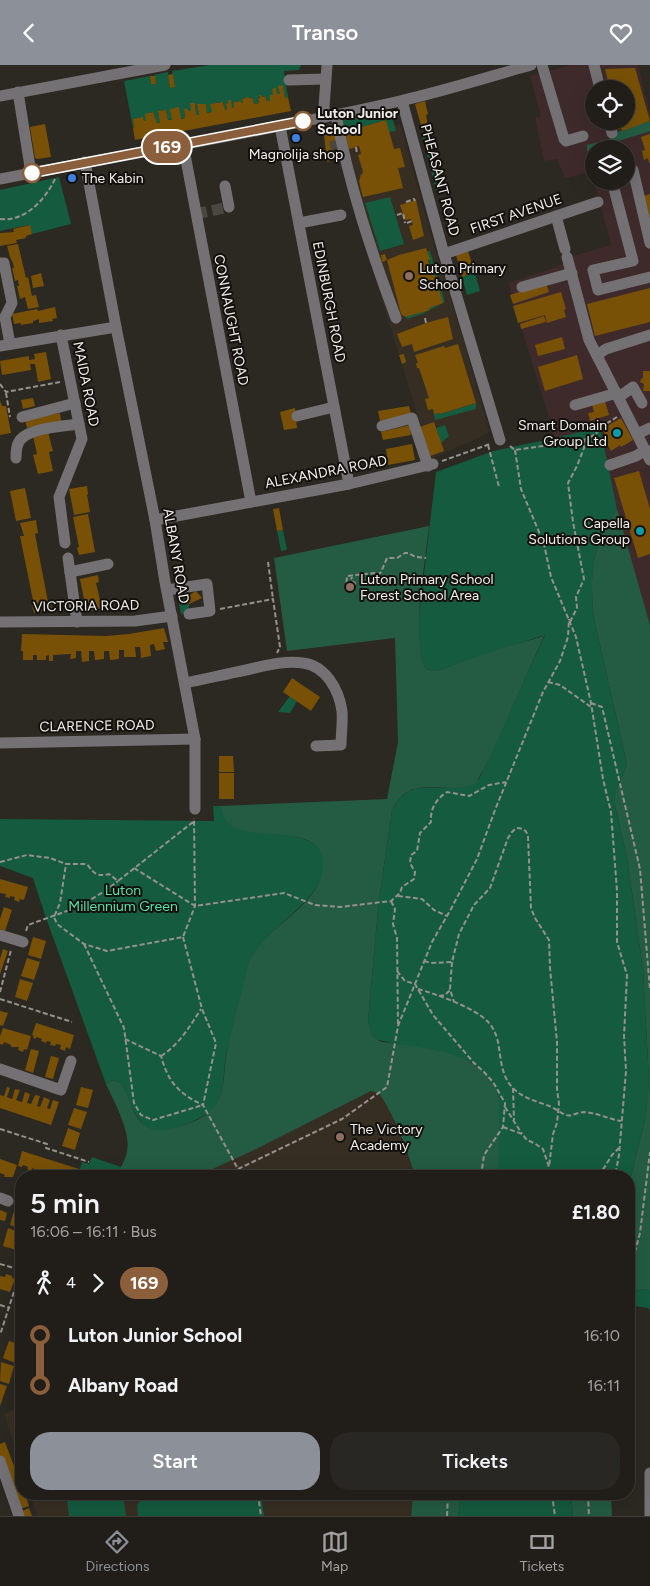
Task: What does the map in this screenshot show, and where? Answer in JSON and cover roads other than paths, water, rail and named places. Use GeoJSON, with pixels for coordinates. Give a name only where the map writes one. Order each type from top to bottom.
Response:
{"type":"FeatureCollection","features":[{"type":"Feature","properties":{"kind":"street"},"geometry":{"type":"LineString","coordinates":[[0,96],[166,65]]}},
{"type":"Feature","properties":{"kind":"street"},"geometry":{"type":"LineString","coordinates":[[327,65],[324,107],[340,138],[357,204],[396,318]]}},
{"type":"Feature","properties":{"kind":"street"},"geometry":{"type":"LineString","coordinates":[[0,179],[331,118],[402,101],[531,65]]}},
{"type":"Feature","properties":{"kind":"street"},"geometry":{"type":"LineString","coordinates":[[542,65],[564,139],[566,141],[583,136]]}},
{"type":"Feature","properties":{"kind":"street"},"geometry":{"type":"LineString","coordinates":[[594,65],[598,80]]}},
{"type":"Feature","properties":{"kind":"street"},"geometry":{"type":"LineString","coordinates":[[289,80],[325,79]]}},
{"type":"Feature","properties":{"kind":"street"},"geometry":{"type":"LineString","coordinates":[[18,93],[31,173]]}},
{"type":"Feature","properties":{"kind":"street","name":"PHEASANT ROAD"},"geometry":{"type":"LineString","coordinates":[[402,101],[444,254],[500,441]]}},
{"type":"Feature","properties":{"kind":"street","name":"EDINBURGH ROAD"},"geometry":{"type":"LineString","coordinates":[[280,126],[349,484]]}},
{"type":"Feature","properties":{"kind":"street","name":"CONNAUGHT ROAD"},"geometry":{"type":"LineString","coordinates":[[183,144],[251,502]]}},
{"type":"Feature","properties":{"kind":"street","name":"ALBANY ROAD"},"geometry":{"type":"LineString","coordinates":[[85,162],[116,327],[156,520],[167,591],[195,739],[195,809]]}},
{"type":"Feature","properties":{"kind":"street"},"geometry":{"type":"LineString","coordinates":[[635,182],[650,243]]}},
{"type":"Feature","properties":{"kind":"street"},"geometry":{"type":"LineString","coordinates":[[225,186],[227,208],[241,205]]}},
{"type":"Feature","properties":{"kind":"street"},"geometry":{"type":"LineString","coordinates":[[614,190],[633,261],[593,270],[598,290],[650,277]]}},
{"type":"Feature","properties":{"kind":"street","name":"FIRST AVENUE"},"geometry":{"type":"LineString","coordinates":[[444,254],[598,202]]}},
{"type":"Feature","properties":{"kind":"street"},"geometry":{"type":"LineString","coordinates":[[299,223],[341,215]]}},
{"type":"Feature","properties":{"kind":"street"},"geometry":{"type":"LineString","coordinates":[[556,216],[589,340],[648,454],[610,465]]}},
{"type":"Feature","properties":{"kind":"street","name":"MAIDA ROAD"},"geometry":{"type":"LineString","coordinates":[[0,263],[4,263],[12,303],[5,317],[5,345],[116,327]]}},
{"type":"Feature","properties":{"kind":"street"},"geometry":{"type":"LineString","coordinates":[[522,287],[572,273]]}},
{"type":"Feature","properties":{"kind":"street"},"geometry":{"type":"LineString","coordinates":[[575,285],[596,282]]}},
{"type":"Feature","properties":{"kind":"street","name":"MAIDA ROAD"},"geometry":{"type":"LineString","coordinates":[[61,335],[82,439],[59,497],[65,543]]}},
{"type":"Feature","properties":{"kind":"street"},"geometry":{"type":"LineString","coordinates":[[597,355],[606,349],[650,335]]}},
{"type":"Feature","properties":{"kind":"street"},"geometry":{"type":"LineString","coordinates":[[575,405],[618,395],[633,387],[642,403]]}},
{"type":"Feature","properties":{"kind":"street"},"geometry":{"type":"LineString","coordinates":[[22,417],[74,403]]}},
{"type":"Feature","properties":{"kind":"street"},"geometry":{"type":"LineString","coordinates":[[297,416],[334,407]]}},
{"type":"Feature","properties":{"kind":"street","name":"ALEXANDRA ROAD"},"geometry":{"type":"LineString","coordinates":[[156,520],[349,484],[430,465],[412,418],[382,426]]}},
{"type":"Feature","properties":{"kind":"street"},"geometry":{"type":"LineString","coordinates":[[16,458],[19,441],[30,433],[79,424]]}},
{"type":"Feature","properties":{"kind":"street"},"geometry":{"type":"LineString","coordinates":[[638,434],[650,428]]}},
{"type":"Feature","properties":{"kind":"street"},"geometry":{"type":"LineString","coordinates":[[68,558],[77,622]]}},
{"type":"Feature","properties":{"kind":"street"},"geometry":{"type":"LineString","coordinates":[[70,572],[108,563]]}},
{"type":"Feature","properties":{"kind":"street"},"geometry":{"type":"LineString","coordinates":[[167,591],[208,584],[210,611],[189,614]]}},
{"type":"Feature","properties":{"kind":"street","name":"VICTORIA ROAD"},"geometry":{"type":"LineString","coordinates":[[0,622],[135,621],[172,616]]}},
{"type":"Feature","properties":{"kind":"street"},"geometry":{"type":"LineString","coordinates":[[185,683],[268,665],[286,663],[303,663],[318,669],[332,682],[338,695],[342,712],[341,745],[316,746]]}},
{"type":"Feature","properties":{"kind":"street","name":"CLARENCE ROAD"},"geometry":{"type":"LineString","coordinates":[[0,743],[195,739]]}},
{"type":"Feature","properties":{"kind":"street"},"geometry":{"type":"LineString","coordinates":[[0,935],[20,941]]}},
{"type":"Feature","properties":{"kind":"street"},"geometry":{"type":"LineString","coordinates":[[0,1069],[61,1090],[71,1061]]}},
{"type":"Feature","properties":{"kind":"street"},"geometry":{"type":"LineString","coordinates":[[0,1461],[19,1516]]}},
{"type":"Feature","properties":{"kind":"street"},"geometry":{"type":"LineString","coordinates":[[650,1473],[650,1516]]}},
{"type":"Feature","properties":{"kind":"tunnel"},"geometry":{"type":"LineString","coordinates":[[332,124],[336,149]]}},
{"type":"Feature","properties":{"kind":"tunnel"},"geometry":{"type":"LineString","coordinates":[[196,214],[224,208]]}},
{"type":"Feature","properties":{"kind":"place","name":"Luton Junior School"},"geometry":{"type":"Point","coordinates":[303,121]}},
{"type":"Feature","properties":{"kind":"place","name":"Magnolija shop"},"geometry":{"type":"Point","coordinates":[296,138]}},
{"type":"Feature","properties":{"kind":"place","name":"The Kabin"},"geometry":{"type":"Point","coordinates":[72,178]}},
{"type":"Feature","properties":{"kind":"place","name":"Luton Primary School"},"geometry":{"type":"Point","coordinates":[409,276]}},
{"type":"Feature","properties":{"kind":"place","name":"Smart Domain Group Ltd"},"geometry":{"type":"Point","coordinates":[617,433]}},
{"type":"Feature","properties":{"kind":"place","name":"Capella Solutions Group"},"geometry":{"type":"Point","coordinates":[640,531]}},
{"type":"Feature","properties":{"kind":"place","name":"Luton Primary School Forest School Area"},"geometry":{"type":"Point","coordinates":[350,587]}},
{"type":"Feature","properties":{"kind":"place","name":"The Victory Academy"},"geometry":{"type":"Point","coordinates":[340,1137]}},
{"type":"Feature","properties":{"kind":"park label","name":"Luton Millennium Green"},"geometry":{"type":"Point","coordinates":[123,898]}}]}
